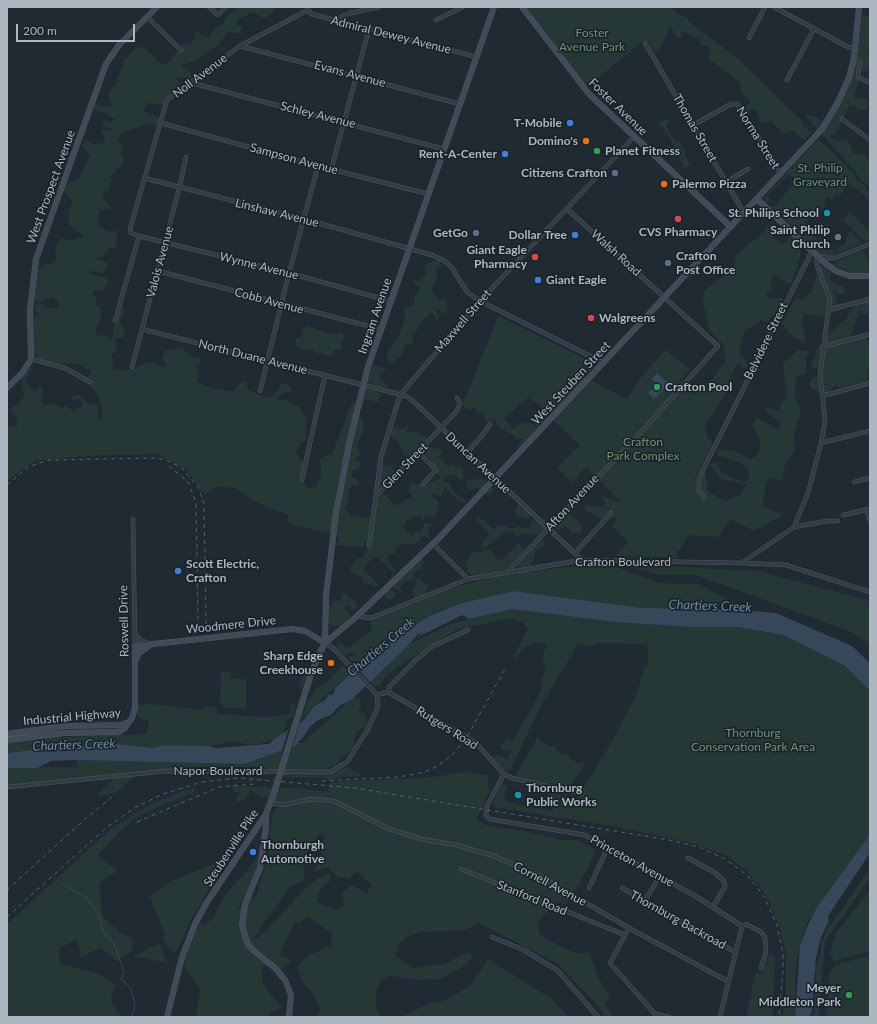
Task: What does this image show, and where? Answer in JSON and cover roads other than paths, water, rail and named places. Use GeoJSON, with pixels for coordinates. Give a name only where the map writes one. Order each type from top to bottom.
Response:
{"type":"FeatureCollection","features":[{"type":"Feature","properties":{"kind":"street","name":"West Prospect Avenue"},"geometry":{"type":"LineString","coordinates":[[31,359],[31,305],[34,267],[39,249],[106,64],[119,45],[157,7]]}},
{"type":"Feature","properties":{"kind":"street"},"geometry":{"type":"LineString","coordinates":[[209,7],[218,15],[226,7]]}},
{"type":"Feature","properties":{"kind":"street"},"geometry":{"type":"LineString","coordinates":[[331,20],[352,13],[379,7]]}},
{"type":"Feature","properties":{"kind":"street"},"geometry":{"type":"LineString","coordinates":[[436,20],[463,7]]}},
{"type":"Feature","properties":{"kind":"street","name":"Ingram Avenue"},"geometry":{"type":"LineString","coordinates":[[325,643],[326,600],[336,513],[348,444],[363,385],[380,329],[494,7]]}},
{"type":"Feature","properties":{"kind":"street","name":"Foster Avenue"},"geometry":{"type":"LineString","coordinates":[[522,7],[582,87],[731,227]]}},
{"type":"Feature","properties":{"kind":"street"},"geometry":{"type":"LineString","coordinates":[[749,38],[766,7]]}},
{"type":"Feature","properties":{"kind":"street"},"geometry":{"type":"LineString","coordinates":[[774,7],[848,47],[855,48]]}},
{"type":"Feature","properties":{"kind":"street","name":"West Steuben Street"},"geometry":{"type":"LineString","coordinates":[[325,643],[357,616],[433,544],[781,174],[822,128],[843,93],[854,58],[859,7]]}},
{"type":"Feature","properties":{"kind":"street","name":"Admiral Dewey Avenue"},"geometry":{"type":"LineString","coordinates":[[308,8],[311,14],[331,20],[477,57]]}},
{"type":"Feature","properties":{"kind":"street","name":"Noll Avenue"},"geometry":{"type":"LineString","coordinates":[[130,229],[167,100],[192,83],[240,46],[308,8]]}},
{"type":"Feature","properties":{"kind":"street"},"geometry":{"type":"LineString","coordinates":[[147,17],[181,50]]}},
{"type":"Feature","properties":{"kind":"street"},"geometry":{"type":"LineString","coordinates":[[331,170],[369,29]]}},
{"type":"Feature","properties":{"kind":"street"},"geometry":{"type":"LineString","coordinates":[[787,80],[814,29]]}},
{"type":"Feature","properties":{"kind":"street","name":"Thomas Street"},"geometry":{"type":"LineString","coordinates":[[646,43],[744,213]]}},
{"type":"Feature","properties":{"kind":"street","name":"Evans Avenue"},"geometry":{"type":"LineString","coordinates":[[240,46],[460,104]]}},
{"type":"Feature","properties":{"kind":"street"},"geometry":{"type":"LineString","coordinates":[[854,58],[860,62],[858,77],[870,83]]}},
{"type":"Feature","properties":{"kind":"street","name":"Schley Avenue"},"geometry":{"type":"LineString","coordinates":[[192,83],[444,149]]}},
{"type":"Feature","properties":{"kind":"street","name":"Norma Street"},"geometry":{"type":"LineString","coordinates":[[693,125],[735,103],[739,106],[781,174]]}},
{"type":"Feature","properties":{"kind":"street"},"geometry":{"type":"LineString","coordinates":[[842,119],[870,140]]}},
{"type":"Feature","properties":{"kind":"street","name":"Sampson Avenue"},"geometry":{"type":"LineString","coordinates":[[161,124],[194,131],[331,170],[428,194]]}},
{"type":"Feature","properties":{"kind":"street","name":"Maxwell Street"},"geometry":{"type":"LineString","coordinates":[[369,546],[381,457],[400,395],[480,301],[634,137]]}},
{"type":"Feature","properties":{"kind":"street","name":"Valois Avenue"},"geometry":{"type":"LineString","coordinates":[[132,367],[158,271],[186,157]]}},
{"type":"Feature","properties":{"kind":"street"},"geometry":{"type":"LineString","coordinates":[[260,391],[266,361],[318,166]]}},
{"type":"Feature","properties":{"kind":"street"},"geometry":{"type":"LineString","coordinates":[[726,182],[748,169]]}},
{"type":"Feature","properties":{"kind":"street","name":"Linshaw Avenue"},"geometry":{"type":"LineString","coordinates":[[144,178],[179,189],[304,219],[409,247],[445,261],[452,268],[467,292],[480,301],[604,363]]}},
{"type":"Feature","properties":{"kind":"street"},"geometry":{"type":"LineString","coordinates":[[757,199],[831,268],[843,274],[858,277],[870,276]]}},
{"type":"Feature","properties":{"kind":"street","name":"Walsh Road"},"geometry":{"type":"LineString","coordinates":[[567,208],[718,346]]}},
{"type":"Feature","properties":{"kind":"street","name":"Wynne Avenue"},"geometry":{"type":"LineString","coordinates":[[130,229],[131,232],[139,236],[289,273],[390,301]]}},
{"type":"Feature","properties":{"kind":"street"},"geometry":{"type":"LineString","coordinates":[[116,321],[139,236]]}},
{"type":"Feature","properties":{"kind":"street"},"geometry":{"type":"LineString","coordinates":[[817,256],[834,258],[870,244]]}},
{"type":"Feature","properties":{"kind":"street","name":"Belvidere Street"},"geometry":{"type":"LineString","coordinates":[[704,497],[699,491],[698,478],[812,251]]}},
{"type":"Feature","properties":{"kind":"street"},"geometry":{"type":"LineString","coordinates":[[794,527],[808,493],[825,421],[820,374],[822,347],[830,299],[817,265],[817,256]]}},
{"type":"Feature","properties":{"kind":"street","name":"Cobb Avenue"},"geometry":{"type":"LineString","coordinates":[[158,271],[380,329]]}},
{"type":"Feature","properties":{"kind":"street"},"geometry":{"type":"LineString","coordinates":[[829,310],[870,299]]}},
{"type":"Feature","properties":{"kind":"street","name":"North Duane Avenue"},"geometry":{"type":"LineString","coordinates":[[142,329],[266,361],[325,374],[363,385]]}},
{"type":"Feature","properties":{"kind":"street"},"geometry":{"type":"LineString","coordinates":[[822,347],[870,334]]}},
{"type":"Feature","properties":{"kind":"street","name":"Afton Avenue"},"geometry":{"type":"LineString","coordinates":[[508,571],[643,430],[718,346]]}},
{"type":"Feature","properties":{"kind":"street"},"geometry":{"type":"LineString","coordinates":[[7,388],[23,372],[31,359],[65,368],[90,382]]}},
{"type":"Feature","properties":{"kind":"street"},"geometry":{"type":"LineString","coordinates":[[302,479],[325,374]]}},
{"type":"Feature","properties":{"kind":"street"},"geometry":{"type":"LineString","coordinates":[[822,396],[870,383]]}},
{"type":"Feature","properties":{"kind":"street","name":"Duncan Avenue"},"geometry":{"type":"LineString","coordinates":[[363,385],[400,395],[413,401],[582,560]]}},
{"type":"Feature","properties":{"kind":"street","name":"Glen Street"},"geometry":{"type":"LineString","coordinates":[[376,496],[460,407],[457,398]]}},
{"type":"Feature","properties":{"kind":"street"},"geometry":{"type":"LineString","coordinates":[[467,453],[490,424]]}},
{"type":"Feature","properties":{"kind":"street"},"geometry":{"type":"LineString","coordinates":[[821,443],[870,431]]}},
{"type":"Feature","properties":{"kind":"street"},"geometry":{"type":"LineString","coordinates":[[418,452],[436,470],[423,484]]}},
{"type":"Feature","properties":{"kind":"street"},"geometry":{"type":"LineString","coordinates":[[854,482],[870,478]]}},
{"type":"Feature","properties":{"kind":"street"},"geometry":{"type":"LineString","coordinates":[[808,493],[812,495]]}},
{"type":"Feature","properties":{"kind":"street"},"geometry":{"type":"LineString","coordinates":[[843,515],[868,509],[870,521]]}},
{"type":"Feature","properties":{"kind":"street"},"geometry":{"type":"LineString","coordinates":[[575,553],[611,513]]}},
{"type":"Feature","properties":{"kind":"street","name":"Roswell Drive"},"geometry":{"type":"LineString","coordinates":[[130,721],[135,708],[133,519]]}},
{"type":"Feature","properties":{"kind":"street"},"geometry":{"type":"LineString","coordinates":[[742,563],[794,527],[827,521],[838,521]]}},
{"type":"Feature","properties":{"kind":"street"},"geometry":{"type":"LineString","coordinates":[[433,544],[468,579]]}},
{"type":"Feature","properties":{"kind":"street","name":"Crafton Boulevard"},"geometry":{"type":"LineString","coordinates":[[357,616],[371,618],[468,579],[508,571],[582,560],[786,565],[870,592]]}},
{"type":"Feature","properties":{"kind":"street","name":"Woodmere Drive"},"geometry":{"type":"LineString","coordinates":[[135,646],[292,629],[305,631],[325,643]]}},
{"type":"Feature","properties":{"kind":"street"},"geometry":{"type":"LineString","coordinates":[[134,630],[140,640],[152,644]]}},
{"type":"Feature","properties":{"kind":"street"},"geometry":{"type":"LineString","coordinates":[[325,643],[333,648],[376,693],[388,692],[390,686],[433,646],[468,630]]}},
{"type":"Feature","properties":{"kind":"street","name":"Steubenville Pike"},"geometry":{"type":"LineString","coordinates":[[167,1017],[182,957],[195,924],[207,902],[266,814],[310,677],[325,643]]}},
{"type":"Feature","properties":{"kind":"street"},"geometry":{"type":"LineString","coordinates":[[135,665],[139,653],[152,644]]}},
{"type":"Feature","properties":{"kind":"street","name":"Rutgers Road"},"geometry":{"type":"LineString","coordinates":[[388,692],[476,743],[504,774],[522,781],[580,793]]}},
{"type":"Feature","properties":{"kind":"street","name":"Napor Boulevard"},"geometry":{"type":"LineString","coordinates":[[7,787],[166,771],[330,772],[347,762],[368,729],[378,707],[376,693]]}},
{"type":"Feature","properties":{"kind":"street","name":"Industrial Highway"},"geometry":{"type":"LineString","coordinates":[[7,734],[66,726],[121,725],[130,721]]}},
{"type":"Feature","properties":{"kind":"street","name":"Industrial Highway"},"geometry":{"type":"LineString","coordinates":[[7,740],[65,733],[119,732],[124,729],[130,721]]}},
{"type":"Feature","properties":{"kind":"street","name":"Princeton Avenue"},"geometry":{"type":"LineString","coordinates":[[504,774],[487,806],[486,814],[489,819],[585,835],[608,847],[713,907],[742,926],[746,924],[761,932],[765,937],[766,952],[761,968]]}},
{"type":"Feature","properties":{"kind":"street","name":"Cornell Avenue"},"geometry":{"type":"LineString","coordinates":[[270,803],[283,805],[312,799],[334,801],[387,828],[421,839],[456,845],[494,856],[540,876],[630,928],[727,981]]}},
{"type":"Feature","properties":{"kind":"street"},"geometry":{"type":"LineString","coordinates":[[266,814],[266,827],[260,868],[245,904],[242,925],[244,935],[253,950],[275,968],[285,980],[291,995],[289,1017]]}},
{"type":"Feature","properties":{"kind":"street"},"geometry":{"type":"LineString","coordinates":[[589,888],[608,847]]}},
{"type":"Feature","properties":{"kind":"street"},"geometry":{"type":"LineString","coordinates":[[688,858],[714,872],[724,880],[725,887],[713,907]]}},
{"type":"Feature","properties":{"kind":"street","name":"Stanford Road"},"geometry":{"type":"LineString","coordinates":[[461,869],[625,935]]}},
{"type":"Feature","properties":{"kind":"street"},"geometry":{"type":"LineString","coordinates":[[645,901],[659,876]]}},
{"type":"Feature","properties":{"kind":"street","name":"Thornburg Backroad"},"geometry":{"type":"LineString","coordinates":[[622,888],[735,952]]}},
{"type":"Feature","properties":{"kind":"street"},"geometry":{"type":"LineString","coordinates":[[720,1017],[727,981],[742,926]]}},
{"type":"Feature","properties":{"kind":"street"},"geometry":{"type":"LineString","coordinates":[[630,928],[610,963],[655,1015],[669,1017]]}},
{"type":"Feature","properties":{"kind":"street"},"geometry":{"type":"LineString","coordinates":[[492,936],[524,950],[558,971],[598,1017]]}},
{"type":"Feature","properties":{"kind":"water"},"geometry":{"type":"Polygon","coordinates":[[[657,373],[669,384],[659,394],[653,389],[659,395],[654,399],[648,393],[657,384],[652,379],[657,373]]]}},
{"type":"Feature","properties":{"kind":"water"},"geometry":{"type":"Polygon","coordinates":[[[514,591],[642,608],[732,609],[776,613],[852,646],[870,663],[870,687],[868,689],[845,666],[783,635],[738,627],[692,627],[616,622],[512,609],[469,619],[462,615],[416,638],[422,633],[418,634],[407,647],[351,700],[339,706],[331,715],[318,720],[309,728],[303,738],[297,743],[302,743],[245,764],[73,760],[51,761],[37,768],[7,768],[7,753],[66,746],[116,744],[154,748],[163,745],[208,746],[216,748],[269,744],[274,739],[304,720],[314,706],[324,701],[329,694],[332,695],[335,691],[334,689],[363,662],[404,631],[430,616],[462,603],[514,591]]]}},
{"type":"Feature","properties":{"kind":"water"},"geometry":{"type":"Polygon","coordinates":[[[870,834],[870,853],[828,916],[829,921],[821,937],[816,958],[812,1011],[809,1017],[795,1017],[800,946],[807,927],[816,909],[870,834]]]}},
{"type":"Feature","properties":{"kind":"waterway"},"geometry":{"type":"LineString","coordinates":[[62,884],[86,897],[99,915],[103,931],[114,944],[124,972],[121,979],[131,988],[135,1005],[132,1017]]}},
{"type":"Feature","properties":{"kind":"railway"},"geometry":{"type":"LineString","coordinates":[[7,485],[28,467],[49,460],[156,458],[166,460],[182,468],[198,487],[204,503],[206,624]]}},
{"type":"Feature","properties":{"kind":"railway"},"geometry":{"type":"LineString","coordinates":[[169,466],[188,482],[196,503],[198,626]]}},
{"type":"Feature","properties":{"kind":"railway"},"geometry":{"type":"LineString","coordinates":[[322,781],[399,777],[424,772],[438,766],[453,754],[467,737],[505,669]]}},
{"type":"Feature","properties":{"kind":"railway"},"geometry":{"type":"LineString","coordinates":[[7,917],[107,827],[136,807],[163,794],[202,782],[238,778],[355,788],[675,841],[701,848],[725,859],[747,875],[756,886],[765,898],[777,925],[783,953],[779,1017]]}},
{"type":"Feature","properties":{"kind":"railway"},"geometry":{"type":"LineString","coordinates":[[137,822],[219,787],[255,784]]}},
{"type":"Feature","properties":{"kind":"railway"},"geometry":{"type":"LineString","coordinates":[[7,890],[84,820],[113,796]]}},
{"type":"Feature","properties":{"kind":"place","name":"T-Mobile"},"geometry":{"type":"Point","coordinates":[570,123]}},
{"type":"Feature","properties":{"kind":"place","name":"Domino's"},"geometry":{"type":"Point","coordinates":[586,141]}},
{"type":"Feature","properties":{"kind":"place","name":"Planet Fitness"},"geometry":{"type":"Point","coordinates":[597,151]}},
{"type":"Feature","properties":{"kind":"place","name":"Rent-A-Center"},"geometry":{"type":"Point","coordinates":[505,154]}},
{"type":"Feature","properties":{"kind":"place","name":"Citizens Crafton"},"geometry":{"type":"Point","coordinates":[615,173]}},
{"type":"Feature","properties":{"kind":"place","name":"Palermo Pizza"},"geometry":{"type":"Point","coordinates":[664,184]}},
{"type":"Feature","properties":{"kind":"place","name":"St. Philips School"},"geometry":{"type":"Point","coordinates":[827,213]}},
{"type":"Feature","properties":{"kind":"place","name":"CVS Pharmacy"},"geometry":{"type":"Point","coordinates":[678,219]}},
{"type":"Feature","properties":{"kind":"place","name":"GetGo"},"geometry":{"type":"Point","coordinates":[476,233]}},
{"type":"Feature","properties":{"kind":"place","name":"Dollar Tree"},"geometry":{"type":"Point","coordinates":[575,235]}},
{"type":"Feature","properties":{"kind":"place","name":"Saint Philip Church"},"geometry":{"type":"Point","coordinates":[838,237]}},
{"type":"Feature","properties":{"kind":"place","name":"Giant Eagle Pharmacy"},"geometry":{"type":"Point","coordinates":[535,257]}},
{"type":"Feature","properties":{"kind":"place","name":"Crafton Post Office"},"geometry":{"type":"Point","coordinates":[668,263]}},
{"type":"Feature","properties":{"kind":"place","name":"Giant Eagle"},"geometry":{"type":"Point","coordinates":[538,280]}},
{"type":"Feature","properties":{"kind":"place","name":"Walgreens"},"geometry":{"type":"Point","coordinates":[591,318]}},
{"type":"Feature","properties":{"kind":"place","name":"Crafton Pool"},"geometry":{"type":"Point","coordinates":[657,387]}},
{"type":"Feature","properties":{"kind":"place","name":"Scott Electric, Crafton"},"geometry":{"type":"Point","coordinates":[178,571]}},
{"type":"Feature","properties":{"kind":"place","name":"Sharp Edge Creekhouse"},"geometry":{"type":"Point","coordinates":[331,663]}},
{"type":"Feature","properties":{"kind":"place","name":"Thornburg Public Works"},"geometry":{"type":"Point","coordinates":[518,795]}},
{"type":"Feature","properties":{"kind":"place","name":"Thornburgh Automotive"},"geometry":{"type":"Point","coordinates":[253,852]}},
{"type":"Feature","properties":{"kind":"place","name":"Meyer Middleton Park"},"geometry":{"type":"Point","coordinates":[849,995]}},
{"type":"Feature","properties":{"kind":"park label","name":"Foster Avenue Park"},"geometry":{"type":"Point","coordinates":[592,40]}},
{"type":"Feature","properties":{"kind":"park label","name":"St. Philip Graveyard"},"geometry":{"type":"Point","coordinates":[820,175]}},
{"type":"Feature","properties":{"kind":"park label","name":"Crafton Park Complex"},"geometry":{"type":"Point","coordinates":[643,449]}},
{"type":"Feature","properties":{"kind":"park label","name":"Thornburg Conservation Park Area"},"geometry":{"type":"Point","coordinates":[753,740]}},
{"type":"Feature","properties":{"kind":"water label","name":"Chartiers Creek"},"geometry":{"type":"Point","coordinates":[710,606]}},
{"type":"Feature","properties":{"kind":"water label","name":"Chartiers Creek"},"geometry":{"type":"Point","coordinates":[381,647]}},
{"type":"Feature","properties":{"kind":"water label","name":"Chartiers Creek"},"geometry":{"type":"Point","coordinates":[74,745]}}]}
